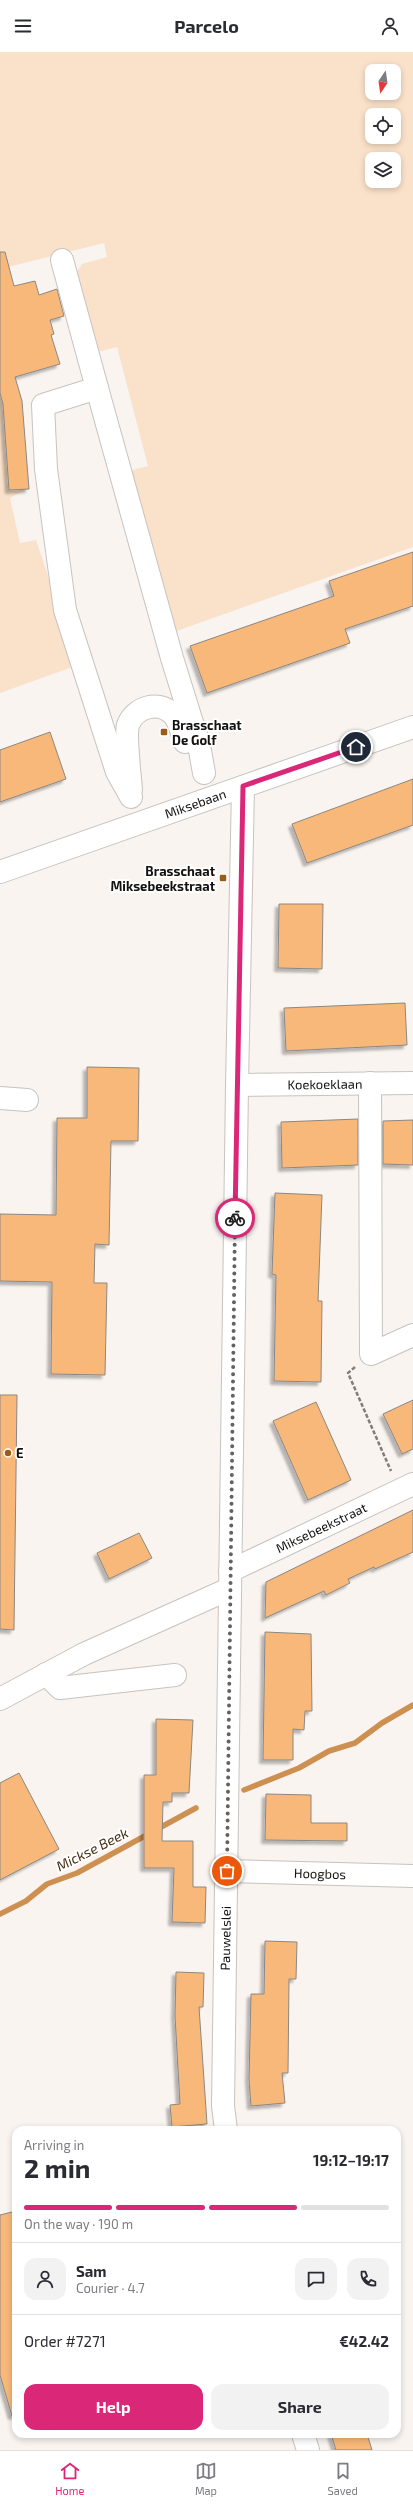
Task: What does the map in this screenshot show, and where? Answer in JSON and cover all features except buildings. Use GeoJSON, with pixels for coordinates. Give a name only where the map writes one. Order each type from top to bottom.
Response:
{"type":"FeatureCollection","features":[{"type":"Feature","properties":{"kind":"street"},"geometry":{"type":"LineString","coordinates":[[62,260],[172,658],[199,745],[204,773],[212,797]]}},
{"type":"Feature","properties":{"kind":"street"},"geometry":{"type":"LineString","coordinates":[[97,388],[43,405],[46,469],[65,610],[88,687],[118,772],[131,797],[140,823]]}},
{"type":"Feature","properties":{"kind":"street"},"geometry":{"type":"LineString","coordinates":[[131,797],[128,726],[135,714],[147,707],[160,706],[174,715],[186,742],[204,773]]}},
{"type":"Feature","properties":{"kind":"street","name":"Miksebaan"},"geometry":{"type":"LineString","coordinates":[[0,872],[413,727]]}},
{"type":"Feature","properties":{"kind":"street","name":"Pauwelslei"},"geometry":{"type":"LineString","coordinates":[[226,2126],[223,2106],[237,1085],[243,786]]}},
{"type":"Feature","properties":{"kind":"street"},"geometry":{"type":"LineString","coordinates":[[370,1083],[371,1354],[413,1335]]}},
{"type":"Feature","properties":{"kind":"street","name":"Koekoeklaan"},"geometry":{"type":"LineString","coordinates":[[237,1085],[413,1083]]}},
{"type":"Feature","properties":{"kind":"street"},"geometry":{"type":"LineString","coordinates":[[0,1098],[27,1100]]}},
{"type":"Feature","properties":{"kind":"street","name":"Miksebeekstraat"},"geometry":{"type":"LineString","coordinates":[[0,1699],[406,1487]]}},
{"type":"Feature","properties":{"kind":"street"},"geometry":{"type":"LineString","coordinates":[[46,1674],[60,1688],[175,1675]]}},
{"type":"Feature","properties":{"kind":"street","name":"Hoogbos"},"geometry":{"type":"LineString","coordinates":[[227,1871],[413,1876]]}},
{"type":"Feature","properties":{"kind":"street"},"geometry":{"type":"LineString","coordinates":[[305,2438],[308,2450]]}},
{"type":"Feature","properties":{"kind":"path"},"geometry":{"type":"LineString","coordinates":[[371,1354],[348,1372],[406,1487]]}},
{"type":"Feature","properties":{"kind":"shaded area"},"geometry":{"type":"Polygon","coordinates":[[[0,52],[413,52],[413,547],[171,633],[129,471],[148,466],[117,347],[94,353],[75,275],[82,264],[107,257],[104,243],[0,269],[0,52]]]}},
{"type":"Feature","properties":{"kind":"shaded area"},"geometry":{"type":"Polygon","coordinates":[[[0,334],[28,489],[10,498],[20,543],[36,540],[78,665],[0,693],[0,334]]]}},
{"type":"Feature","properties":{"kind":"waterway","name":"Mickse Beek"},"geometry":{"type":"LineString","coordinates":[[244,1790],[299,1768],[329,1751],[355,1743],[382,1723],[413,1705]]}},
{"type":"Feature","properties":{"kind":"waterway","name":"Mickse Beek"},"geometry":{"type":"LineString","coordinates":[[0,1914],[26,1901],[47,1884],[77,1873],[196,1808]]}},
{"type":"Feature","properties":{"kind":"way so far"},"geometry":{"type":"LineString","coordinates":[[227,1871],[229,1589],[235,1218]]}},
{"type":"Feature","properties":{"kind":"place","name":"Brasschaat De Golf"},"geometry":{"type":"Point","coordinates":[164,732]}},
{"type":"Feature","properties":{"kind":"place","name":"Brasschaat Miksebeekstraat"},"geometry":{"type":"Point","coordinates":[223,878]}},
{"type":"Feature","properties":{"kind":"place","name":"E"},"geometry":{"type":"Point","coordinates":[8,1453]}},
{"type":"Feature","properties":{"kind":"route"},"geometry":{"type":"LineString","coordinates":[[235,1218],[243,786],[356,747]]}}]}
